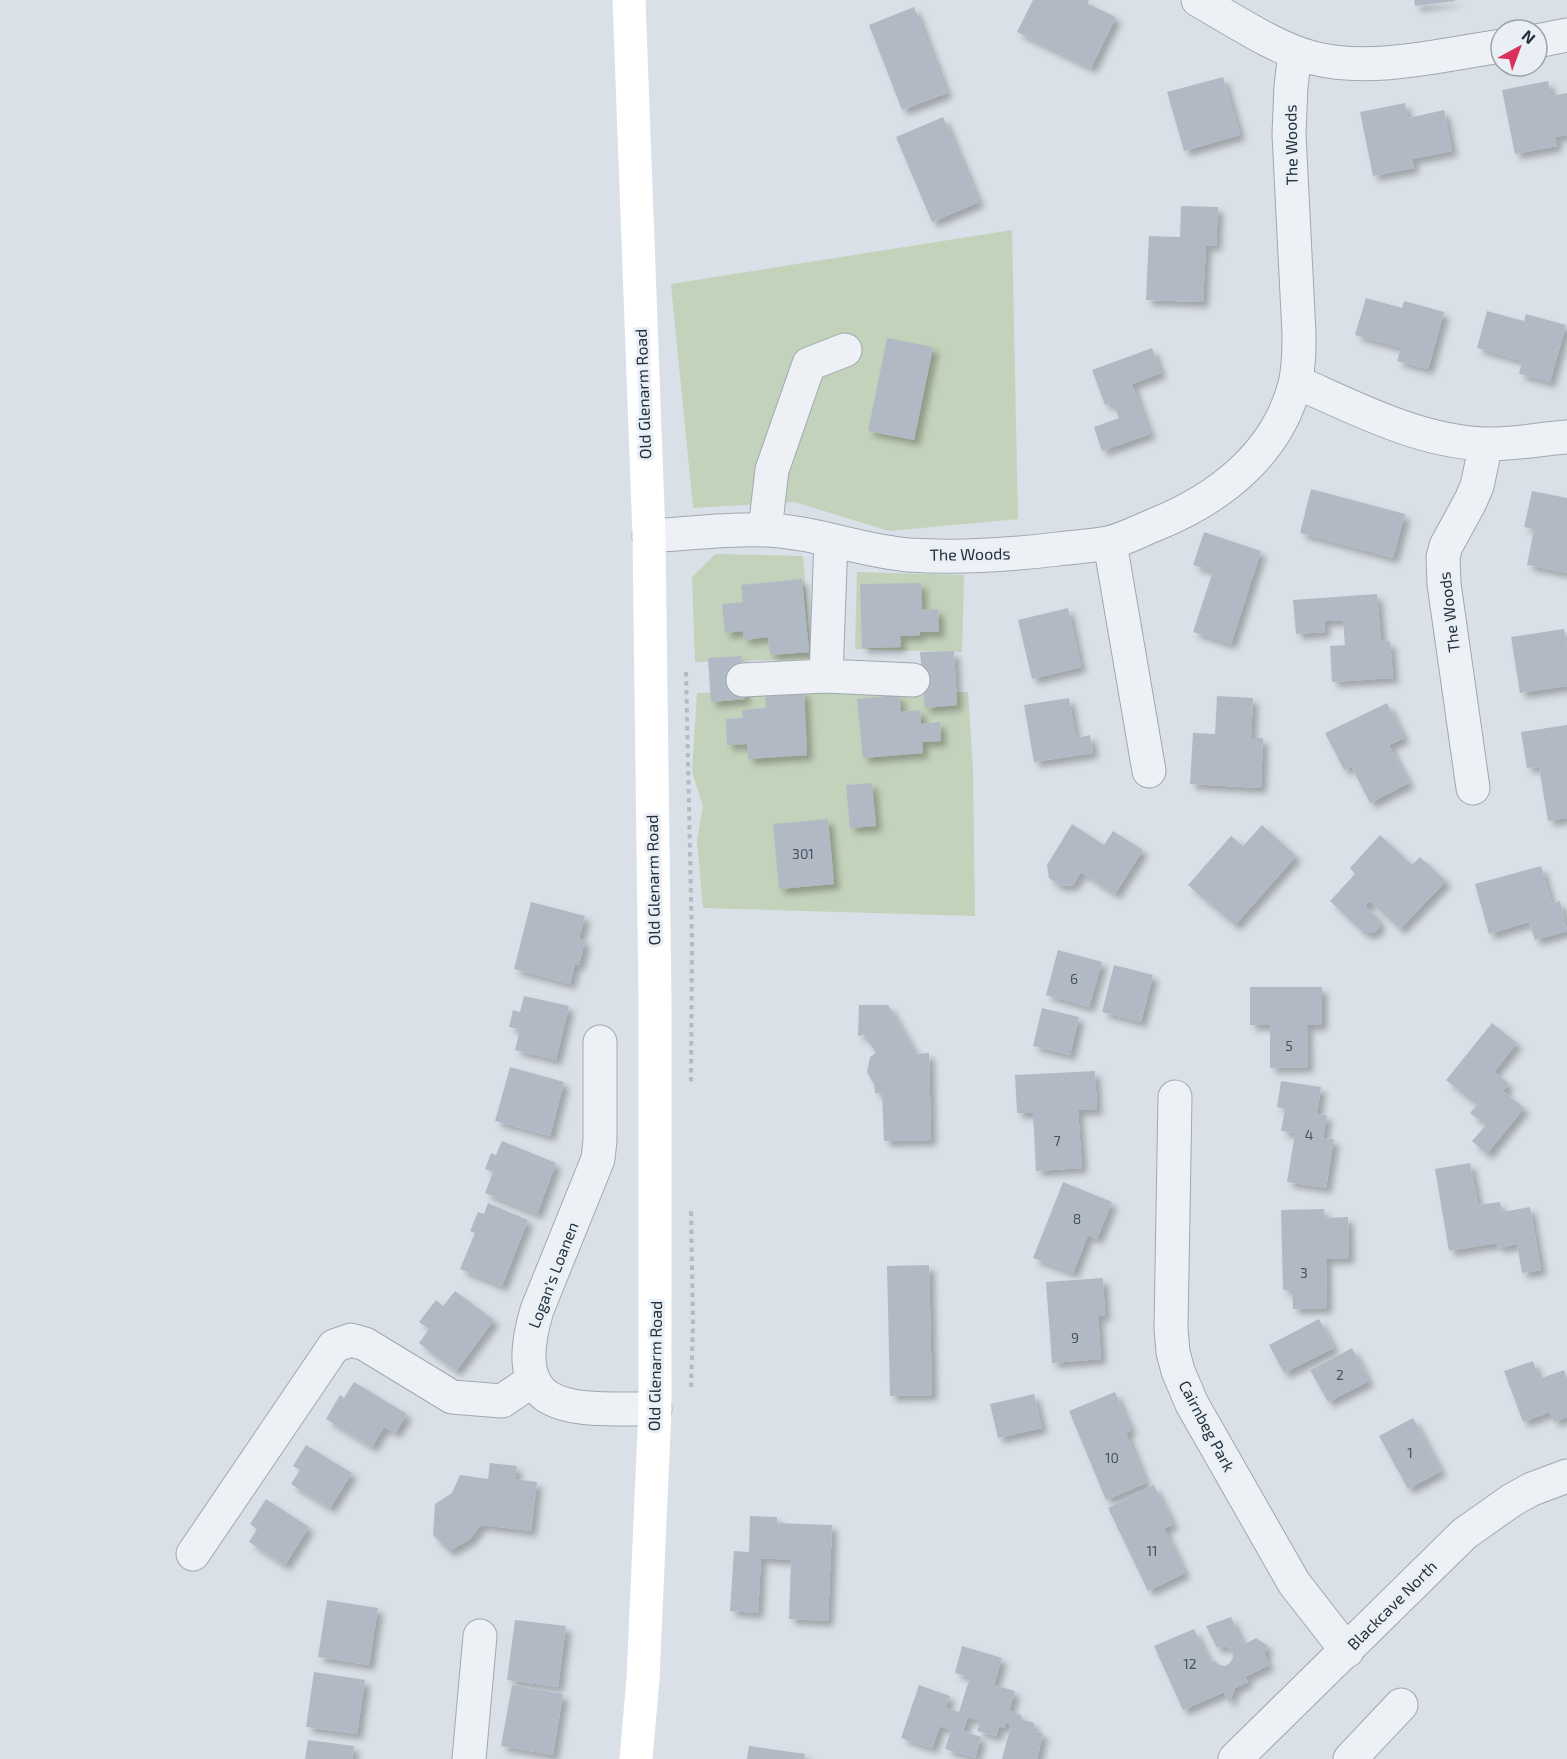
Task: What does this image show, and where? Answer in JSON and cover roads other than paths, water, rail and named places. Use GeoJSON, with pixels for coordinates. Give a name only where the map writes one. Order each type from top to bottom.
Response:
{"type":"FeatureCollection","features":[{"type":"Feature","properties":{"kind":"street","name":"Old Glenarm Road"},"geometry":{"type":"LineString","coordinates":[[629,0],[649,536],[655,1002],[655,1409],[643,1679],[636,1759]]}},
{"type":"Feature","properties":{"kind":"street"},"geometry":{"type":"LineString","coordinates":[[1198,0],[1296,52],[1329,62],[1362,65],[1489,48]]}},
{"type":"Feature","properties":{"kind":"street"},"geometry":{"type":"LineString","coordinates":[[1549,39],[1567,35]]}},
{"type":"Feature","properties":{"kind":"street","name":"The Woods"},"geometry":{"type":"LineString","coordinates":[[649,536],[765,530],[800,533],[887,553],[932,556],[1009,555],[1110,543],[1179,515],[1210,497],[1256,458],[1274,436],[1287,411],[1296,382],[1299,334],[1288,113],[1296,52]]}},
{"type":"Feature","properties":{"kind":"street"},"geometry":{"type":"LineString","coordinates":[[765,530],[772,470],[810,364],[845,351]]}},
{"type":"Feature","properties":{"kind":"street"},"geometry":{"type":"LineString","coordinates":[[1296,382],[1412,431],[1461,442],[1486,444],[1567,437]]}},
{"type":"Feature","properties":{"kind":"street","name":"The Woods"},"geometry":{"type":"LineString","coordinates":[[1473,788],[1444,584],[1443,557],[1450,537],[1470,502],[1486,444]]}},
{"type":"Feature","properties":{"kind":"street"},"geometry":{"type":"LineString","coordinates":[[826,676],[831,540]]}},
{"type":"Feature","properties":{"kind":"street"},"geometry":{"type":"LineString","coordinates":[[1110,543],[1149,771]]}},
{"type":"Feature","properties":{"kind":"street"},"geometry":{"type":"LineString","coordinates":[[743,680],[826,676],[913,680]]}},
{"type":"Feature","properties":{"kind":"street","name":"Logan's Loanen"},"geometry":{"type":"LineString","coordinates":[[533,1380],[530,1369],[530,1332],[598,1159],[600,1042]]}},
{"type":"Feature","properties":{"kind":"street","name":"Cairnbeg Park"},"geometry":{"type":"LineString","coordinates":[[1175,1097],[1171,1328],[1173,1352],[1178,1371],[1192,1404],[1294,1583],[1347,1651]]}},
{"type":"Feature","properties":{"kind":"street"},"geometry":{"type":"LineString","coordinates":[[193,1554],[334,1346],[351,1340],[365,1344],[452,1396],[502,1401],[533,1380],[546,1396],[556,1403],[570,1407],[655,1409]]}},
{"type":"Feature","properties":{"kind":"street","name":"Blackcave North"},"geometry":{"type":"LineString","coordinates":[[1235,1759],[1347,1651],[1438,1558],[1480,1521],[1522,1494],[1567,1476]]}},
{"type":"Feature","properties":{"kind":"street"},"geometry":{"type":"LineString","coordinates":[[469,1759],[480,1636]]}},
{"type":"Feature","properties":{"kind":"street"},"geometry":{"type":"LineString","coordinates":[[1356,1757],[1401,1705]]}}]}
